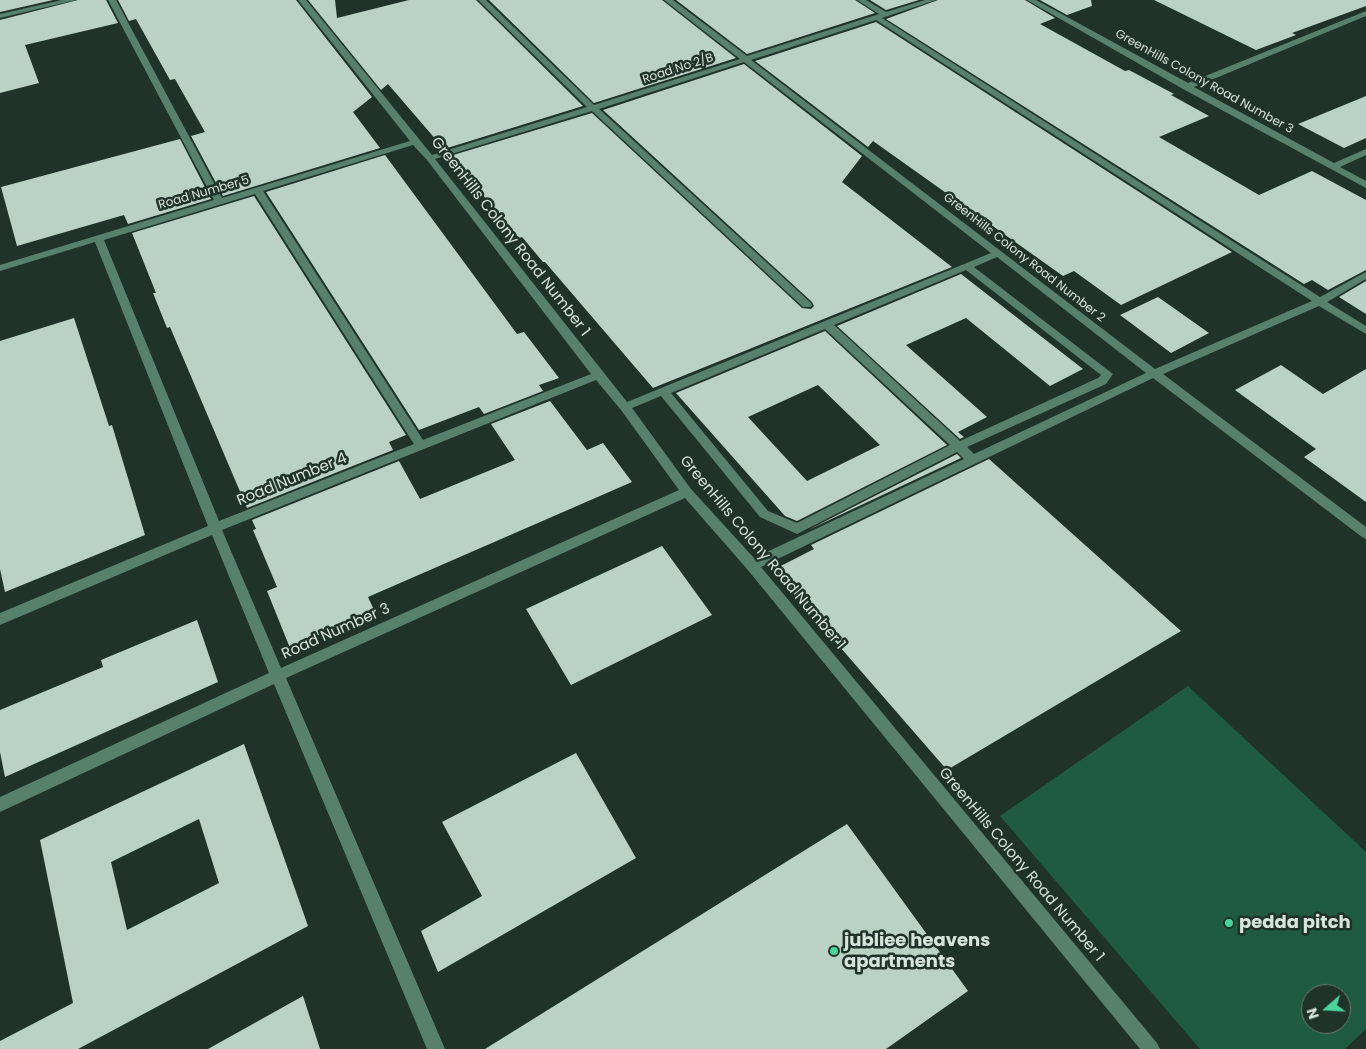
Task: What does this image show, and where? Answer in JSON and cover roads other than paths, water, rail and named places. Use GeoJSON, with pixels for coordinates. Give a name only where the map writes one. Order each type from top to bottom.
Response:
{"type":"FeatureCollection","features":[{"type":"Feature","properties":{"kind":"street"},"geometry":{"type":"LineString","coordinates":[[0,16],[72,0]]}},
{"type":"Feature","properties":{"kind":"street"},"geometry":{"type":"LineString","coordinates":[[112,0],[220,202]]}},
{"type":"Feature","properties":{"kind":"street","name":"GreenHills Colony Road Number 1"},"geometry":{"type":"LineString","coordinates":[[302,0],[415,142],[430,158],[625,407],[687,492],[752,565],[1152,1049]]}},
{"type":"Feature","properties":{"kind":"street"},"geometry":{"type":"LineString","coordinates":[[482,0],[594,108],[807,305]]}},
{"type":"Feature","properties":{"kind":"street","name":"GreenHills Colony Road Number 2"},"geometry":{"type":"LineString","coordinates":[[668,0],[999,253],[1153,374],[1366,534]]}},
{"type":"Feature","properties":{"kind":"street"},"geometry":{"type":"LineString","coordinates":[[861,0],[881,16],[1366,331]]}},
{"type":"Feature","properties":{"kind":"street","name":"Road No 2/B"},"geometry":{"type":"LineString","coordinates":[[430,158],[594,108],[932,0]]}},
{"type":"Feature","properties":{"kind":"street","name":"GreenHills Colony Road Number 3"},"geometry":{"type":"LineString","coordinates":[[1031,0],[1186,87],[1366,184]]}},
{"type":"Feature","properties":{"kind":"street"},"geometry":{"type":"LineString","coordinates":[[1186,87],[1366,13]]}},
{"type":"Feature","properties":{"kind":"street","name":"Road Number 5"},"geometry":{"type":"LineString","coordinates":[[0,268],[415,142]]}},
{"type":"Feature","properties":{"kind":"street"},"geometry":{"type":"LineString","coordinates":[[1333,167],[1366,152]]}},
{"type":"Feature","properties":{"kind":"street"},"geometry":{"type":"LineString","coordinates":[[258,191],[421,446]]}},
{"type":"Feature","properties":{"kind":"street"},"geometry":{"type":"LineString","coordinates":[[98,237],[215,528],[279,675],[436,1049]]}},
{"type":"Feature","properties":{"kind":"street"},"geometry":{"type":"LineString","coordinates":[[625,407],[999,253]]}},
{"type":"Feature","properties":{"kind":"street"},"geometry":{"type":"LineString","coordinates":[[663,391],[764,514],[797,529],[959,446],[1102,381],[1108,374],[967,266]]}},
{"type":"Feature","properties":{"kind":"street"},"geometry":{"type":"LineString","coordinates":[[752,565],[1153,374],[1319,302],[1366,275]]}},
{"type":"Feature","properties":{"kind":"street"},"geometry":{"type":"LineString","coordinates":[[826,324],[973,460]]}},
{"type":"Feature","properties":{"kind":"street","name":"Road Number 4"},"geometry":{"type":"LineString","coordinates":[[0,619],[215,528],[598,374]]}},
{"type":"Feature","properties":{"kind":"street","name":"Road Number 3"},"geometry":{"type":"LineString","coordinates":[[0,805],[279,675],[687,492]]}},
{"type":"Feature","properties":{"kind":"place","name":"pedda pitch"},"geometry":{"type":"Point","coordinates":[1229,923]}},
{"type":"Feature","properties":{"kind":"place","name":"jubliee heavens apartments"},"geometry":{"type":"Point","coordinates":[834,951]}}]}
